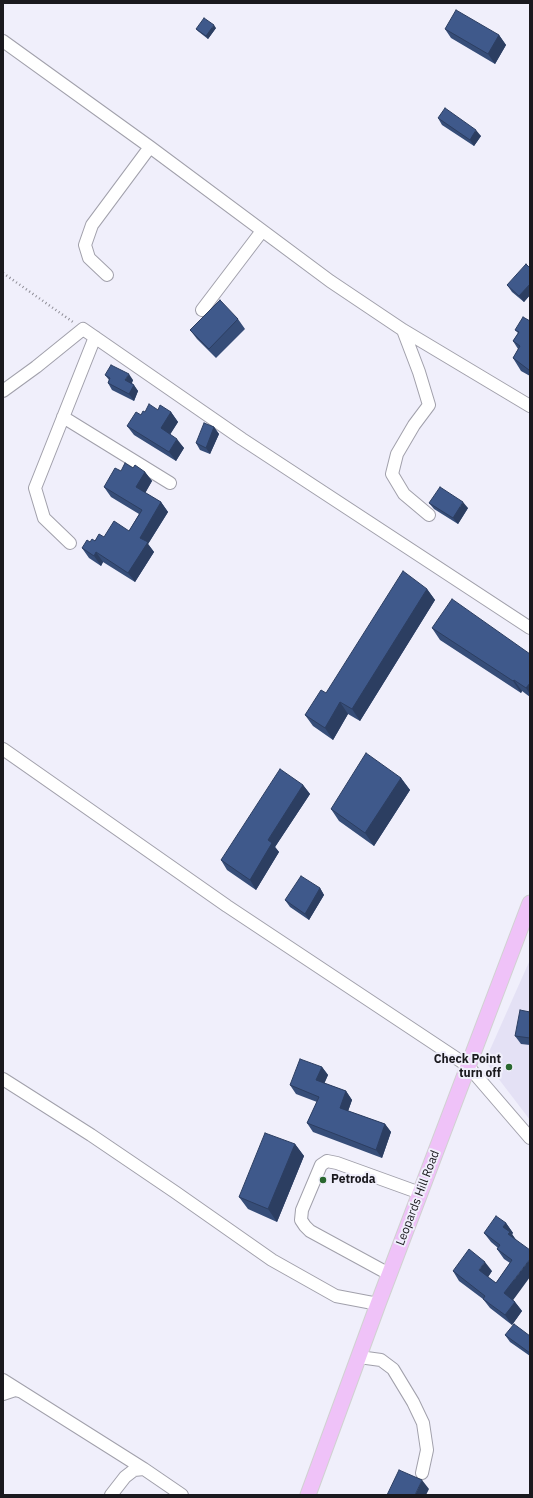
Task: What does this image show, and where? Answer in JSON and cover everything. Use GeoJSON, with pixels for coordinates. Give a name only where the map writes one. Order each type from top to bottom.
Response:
{"type":"FeatureCollection","features":[{"type":"Feature","properties":{"kind":"main road","name":"Leopards Hill Road"},"geometry":{"type":"LineString","coordinates":[[308,1495],[389,1274],[530,903]]}},
{"type":"Feature","properties":{"kind":"street"},"geometry":{"type":"LineString","coordinates":[[3,41],[150,147],[330,281],[403,330],[530,406]]}},
{"type":"Feature","properties":{"kind":"street"},"geometry":{"type":"LineString","coordinates":[[107,275],[89,258],[85,244],[92,225],[150,147]]}},
{"type":"Feature","properties":{"kind":"street"},"geometry":{"type":"LineString","coordinates":[[202,310],[262,231]]}},
{"type":"Feature","properties":{"kind":"street"},"geometry":{"type":"LineString","coordinates":[[3,391],[36,368],[83,329],[242,439],[530,628]]}},
{"type":"Feature","properties":{"kind":"street"},"geometry":{"type":"LineString","coordinates":[[403,330],[419,372],[429,405],[414,425],[397,454],[392,474],[404,494],[429,514]]}},
{"type":"Feature","properties":{"kind":"street"},"geometry":{"type":"LineString","coordinates":[[70,543],[44,518],[35,488],[95,338]]}},
{"type":"Feature","properties":{"kind":"street"},"geometry":{"type":"LineString","coordinates":[[63,417],[170,483]]}},
{"type":"Feature","properties":{"kind":"street"},"geometry":{"type":"LineString","coordinates":[[3,748],[227,906],[468,1066],[530,1138]]}},
{"type":"Feature","properties":{"kind":"street"},"geometry":{"type":"LineString","coordinates":[[3,1079],[91,1135],[272,1260],[336,1296],[378,1304]]}},
{"type":"Feature","properties":{"kind":"street"},"geometry":{"type":"LineString","coordinates":[[389,1274],[310,1231],[301,1220],[302,1210],[320,1165],[327,1161],[337,1163],[420,1193]]}},
{"type":"Feature","properties":{"kind":"street"},"geometry":{"type":"LineString","coordinates":[[359,1357],[381,1360],[393,1369],[413,1402],[423,1423],[427,1450],[422,1473]]}},
{"type":"Feature","properties":{"kind":"street"},"geometry":{"type":"LineString","coordinates":[[3,1380],[144,1469],[182,1495]]}},
{"type":"Feature","properties":{"kind":"street"},"geometry":{"type":"LineString","coordinates":[[3,1394],[15,1390],[19,1391]]}},
{"type":"Feature","properties":{"kind":"street"},"geometry":{"type":"LineString","coordinates":[[111,1495],[125,1477],[134,1470],[144,1469]]}},
{"type":"Feature","properties":{"kind":"path"},"geometry":{"type":"LineString","coordinates":[[3,273],[83,329]]}},
{"type":"Feature","properties":{"kind":"shaded area"},"geometry":{"type":"Polygon","coordinates":[[[530,962],[530,1120],[485,1061],[530,962]]]}},
{"type":"Feature","properties":{"kind":"building"},"geometry":{"type":"Polygon","coordinates":[[[456,10],[499,35],[488,54],[445,29],[456,10]]]}},
{"type":"Feature","properties":{"kind":"building"},"geometry":{"type":"Polygon","coordinates":[[[204,18],[214,25],[206,36],[196,29],[204,18]]]}},
{"type":"Feature","properties":{"kind":"building"},"geometry":{"type":"Polygon","coordinates":[[[445,108],[476,130],[470,140],[438,118],[445,108]]]}},
{"type":"Feature","properties":{"kind":"building"},"geometry":{"type":"Polygon","coordinates":[[[526,264],[530,268],[530,284],[519,296],[507,285],[526,264]]]}},
{"type":"Feature","properties":{"kind":"building"},"geometry":{"type":"Polygon","coordinates":[[[220,300],[238,319],[209,349],[190,330],[220,300]]]}},
{"type":"Feature","properties":{"kind":"building"},"geometry":{"type":"Polygon","coordinates":[[[523,317],[530,321],[529,370],[513,358],[520,346],[513,341],[519,332],[515,330],[523,317]]]}},
{"type":"Feature","properties":{"kind":"building"},"geometry":{"type":"Polygon","coordinates":[[[111,365],[129,374],[125,380],[134,385],[129,394],[108,383],[110,378],[105,375],[111,365]]]}},
{"type":"Feature","properties":{"kind":"building"},"geometry":{"type":"Polygon","coordinates":[[[149,404],[158,410],[160,405],[171,412],[161,428],[177,439],[169,452],[127,426],[136,412],[141,415],[143,411],[145,412],[149,404]]]}},
{"type":"Feature","properties":{"kind":"building"},"geometry":{"type":"Polygon","coordinates":[[[204,423],[214,427],[206,448],[196,443],[204,423]]]}},
{"type":"Feature","properties":{"kind":"building"},"geometry":{"type":"Polygon","coordinates":[[[125,463],[133,468],[135,465],[145,472],[136,487],[161,502],[140,538],[148,542],[128,573],[96,552],[94,556],[82,548],[87,540],[90,542],[92,539],[95,541],[99,534],[104,537],[114,521],[129,531],[142,510],[104,487],[115,468],[121,471],[125,463]]]}},
{"type":"Feature","properties":{"kind":"building"},"geometry":{"type":"Polygon","coordinates":[[[440,487],[463,502],[453,518],[429,503],[440,487]]]}},
{"type":"Feature","properties":{"kind":"building"},"geometry":{"type":"Polygon","coordinates":[[[403,571],[427,589],[352,709],[340,702],[325,728],[305,715],[321,690],[326,693],[403,571]]]}},
{"type":"Feature","properties":{"kind":"building"},"geometry":{"type":"Polygon","coordinates":[[[452,599],[530,654],[530,683],[526,688],[432,628],[452,599]]]}},
{"type":"Feature","properties":{"kind":"building"},"geometry":{"type":"Polygon","coordinates":[[[366,753],[401,778],[365,833],[331,809],[366,753]]]}},
{"type":"Feature","properties":{"kind":"building"},"geometry":{"type":"Polygon","coordinates":[[[280,769],[303,785],[268,840],[272,843],[250,880],[221,860],[280,769]]]}},
{"type":"Feature","properties":{"kind":"building"},"geometry":{"type":"Polygon","coordinates":[[[301,876],[320,888],[305,914],[285,900],[301,876]]]}},
{"type":"Feature","properties":{"kind":"building"},"geometry":{"type":"Polygon","coordinates":[[[520,1010],[530,1012],[530,1038],[515,1036],[520,1010]]]}},
{"type":"Feature","properties":{"kind":"building"},"geometry":{"type":"Polygon","coordinates":[[[300,1059],[322,1067],[316,1080],[346,1091],[340,1108],[385,1124],[376,1150],[307,1123],[319,1097],[290,1085],[300,1059]]]}},
{"type":"Feature","properties":{"kind":"building"},"geometry":{"type":"Polygon","coordinates":[[[265,1133],[295,1144],[268,1209],[239,1197],[265,1133]]]}},
{"type":"Feature","properties":{"kind":"building"},"geometry":{"type":"Polygon","coordinates":[[[496,1216],[506,1223],[503,1227],[510,1232],[508,1234],[530,1250],[530,1259],[504,1293],[515,1302],[505,1315],[483,1299],[485,1296],[453,1271],[469,1249],[485,1262],[479,1270],[496,1283],[512,1260],[497,1249],[500,1245],[484,1233],[496,1216]]]}},
{"type":"Feature","properties":{"kind":"building"},"geometry":{"type":"Polygon","coordinates":[[[514,1324],[530,1336],[530,1353],[505,1335],[514,1324]]]}},
{"type":"Feature","properties":{"kind":"building"},"geometry":{"type":"Polygon","coordinates":[[[399,1470],[422,1480],[415,1495],[387,1495],[399,1470]]]}},
{"type":"Feature","properties":{"kind":"place","name":"Check Point turn off"},"geometry":{"type":"Point","coordinates":[509,1067]}},
{"type":"Feature","properties":{"kind":"place","name":"Petroda"},"geometry":{"type":"Point","coordinates":[323,1180]}}]}
